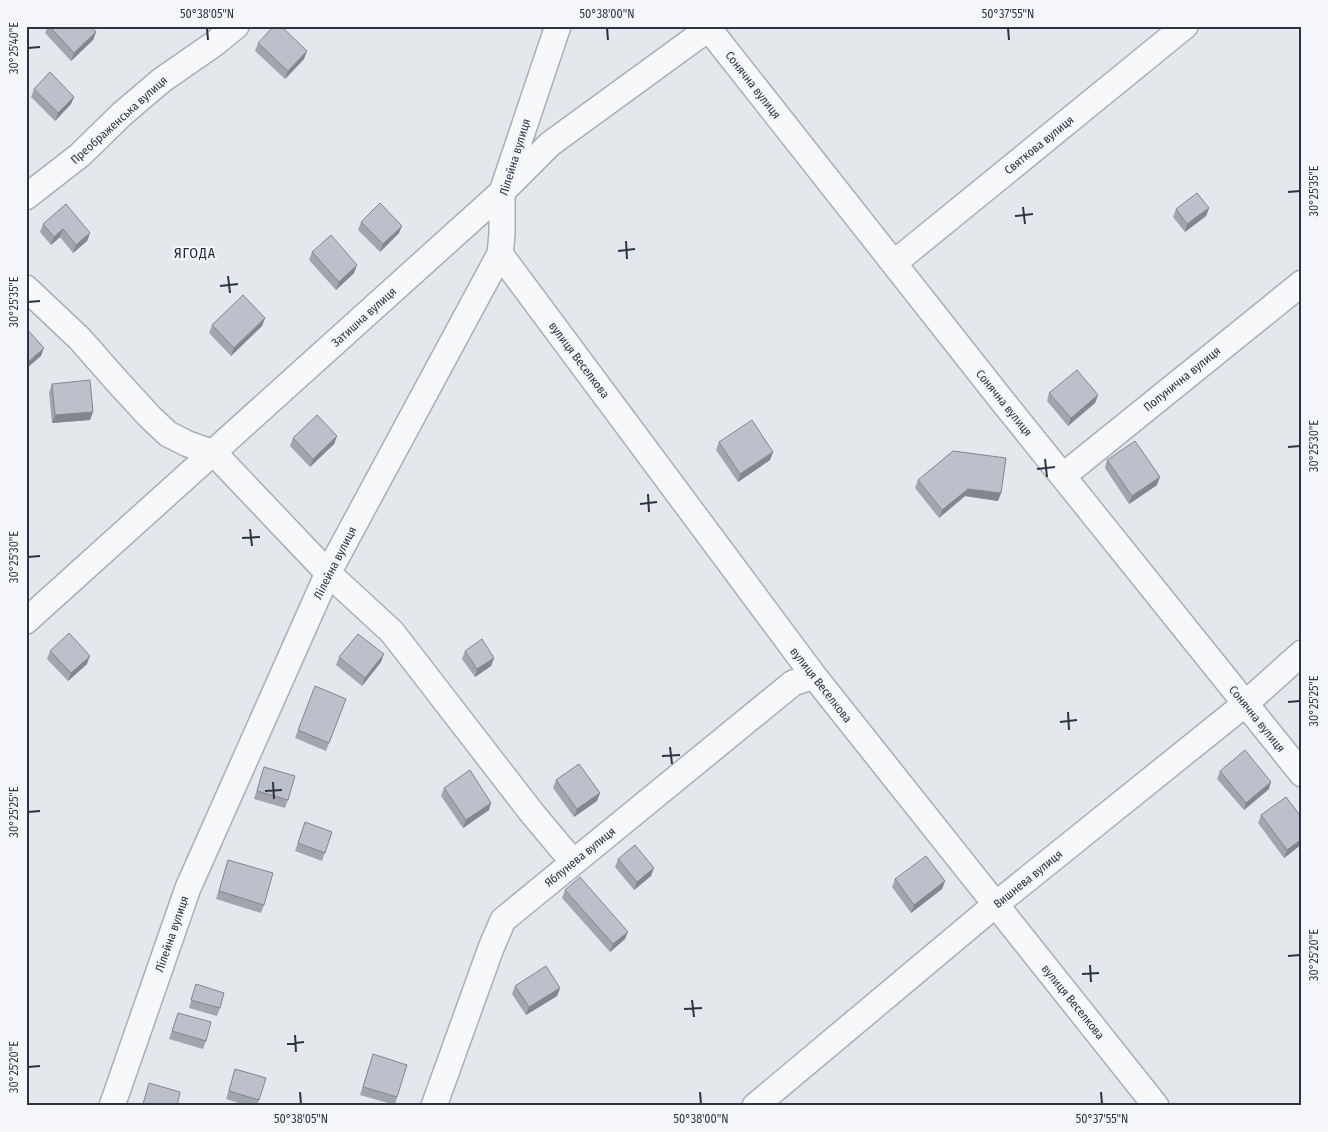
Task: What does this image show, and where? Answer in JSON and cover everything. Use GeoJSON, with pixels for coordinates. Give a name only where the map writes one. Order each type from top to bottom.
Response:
{"type":"FeatureCollection","features":[{"type":"Feature","properties":{"kind":"street","name":"Преображенська вулиця"},"geometry":{"type":"LineString","coordinates":[[26,197],[80,155],[122,114],[162,80],[214,44],[236,26]]}},
{"type":"Feature","properties":{"kind":"street","name":"Лілейна вулиця"},"geometry":{"type":"LineString","coordinates":[[112,1106],[188,888],[328,573],[500,254],[502,192],[558,26]]}},
{"type":"Feature","properties":{"kind":"street","name":"Святкова вулиця"},"geometry":{"type":"LineString","coordinates":[[894,263],[1185,26]]}},
{"type":"Feature","properties":{"kind":"street","name":"Затишна вулиця"},"geometry":{"type":"LineString","coordinates":[[26,621],[502,192],[550,144],[711,28]]}},
{"type":"Feature","properties":{"kind":"street","name":"Сонячна вулиця"},"geometry":{"type":"LineString","coordinates":[[711,28],[894,263],[1302,774]]}},
{"type":"Feature","properties":{"kind":"street","name":"вулиця Веселкова"},"geometry":{"type":"LineString","coordinates":[[500,254],[814,676],[1156,1106]]}},
{"type":"Feature","properties":{"kind":"street","name":"Полунична вулиця"},"geometry":{"type":"LineString","coordinates":[[1063,476],[1302,283]]}},
{"type":"Feature","properties":{"kind":"street"},"geometry":{"type":"LineString","coordinates":[[26,288],[80,339],[150,417],[168,434],[188,444],[214,453],[328,573],[392,632],[532,813],[573,862]]}},
{"type":"Feature","properties":{"kind":"street","name":"Вишнева вулиця"},"geometry":{"type":"LineString","coordinates":[[755,1106],[995,905],[1246,704],[1302,654]]}},
{"type":"Feature","properties":{"kind":"street","name":"Яблунева вулиця"},"geometry":{"type":"LineString","coordinates":[[434,1106],[491,948],[503,920],[793,683],[814,676]]}},
{"type":"Feature","properties":{"kind":"building"},"geometry":{"type":"Polygon","coordinates":[[[49,26],[91,26],[96,32],[74,53],[49,26]]]}},
{"type":"Feature","properties":{"kind":"building"},"geometry":{"type":"Polygon","coordinates":[[[274,26],[281,26],[307,51],[288,71],[258,43],[274,26]]]}},
{"type":"Feature","properties":{"kind":"building"},"geometry":{"type":"Polygon","coordinates":[[[50,72],[74,97],[58,113],[34,89],[50,72]]]}},
{"type":"Feature","properties":{"kind":"building"},"geometry":{"type":"Polygon","coordinates":[[[1197,193],[1209,208],[1187,224],[1176,209],[1197,193]]]}},
{"type":"Feature","properties":{"kind":"building"},"geometry":{"type":"Polygon","coordinates":[[[380,203],[402,226],[383,244],[361,222],[380,203]]]}},
{"type":"Feature","properties":{"kind":"building"},"geometry":{"type":"Polygon","coordinates":[[[66,204],[90,233],[76,245],[63,229],[54,237],[43,224],[66,204]]]}},
{"type":"Feature","properties":{"kind":"building"},"geometry":{"type":"Polygon","coordinates":[[[331,235],[357,265],[339,282],[312,252],[331,235]]]}},
{"type":"Feature","properties":{"kind":"building"},"geometry":{"type":"Polygon","coordinates":[[[243,295],[265,318],[234,348],[212,325],[243,295]]]}},
{"type":"Feature","properties":{"kind":"building"},"geometry":{"type":"Polygon","coordinates":[[[26,328],[44,348],[26,364],[26,328]]]}},
{"type":"Feature","properties":{"kind":"building"},"geometry":{"type":"Polygon","coordinates":[[[1077,370],[1098,395],[1071,418],[1049,393],[1077,370]]]}},
{"type":"Feature","properties":{"kind":"building"},"geometry":{"type":"Polygon","coordinates":[[[90,380],[93,412],[55,415],[52,384],[90,380]]]}},
{"type":"Feature","properties":{"kind":"building"},"geometry":{"type":"Polygon","coordinates":[[[317,415],[337,436],[313,459],[293,438],[317,415]]]}},
{"type":"Feature","properties":{"kind":"building"},"geometry":{"type":"Polygon","coordinates":[[[752,420],[773,452],[740,474],[719,442],[752,420]]]}},
{"type":"Feature","properties":{"kind":"building"},"geometry":{"type":"Polygon","coordinates":[[[1135,441],[1160,477],[1132,496],[1107,460],[1135,441]]]}},
{"type":"Feature","properties":{"kind":"building"},"geometry":{"type":"Polygon","coordinates":[[[953,451],[1006,458],[1001,493],[968,489],[942,510],[918,480],[953,451]]]}},
{"type":"Feature","properties":{"kind":"building"},"geometry":{"type":"Polygon","coordinates":[[[69,633],[90,656],[71,673],[50,651],[69,633]]]}},
{"type":"Feature","properties":{"kind":"building"},"geometry":{"type":"Polygon","coordinates":[[[358,634],[384,654],[365,678],[339,657],[358,634]]]}},
{"type":"Feature","properties":{"kind":"building"},"geometry":{"type":"Polygon","coordinates":[[[482,639],[494,658],[477,669],[465,651],[482,639]]]}},
{"type":"Feature","properties":{"kind":"building"},"geometry":{"type":"Polygon","coordinates":[[[315,686],[346,699],[329,743],[298,730],[315,686]]]}},
{"type":"Feature","properties":{"kind":"building"},"geometry":{"type":"Polygon","coordinates":[[[1245,750],[1271,782],[1246,803],[1220,771],[1245,750]]]}},
{"type":"Feature","properties":{"kind":"building"},"geometry":{"type":"Polygon","coordinates":[[[579,764],[600,793],[577,809],[556,780],[579,764]]]}},
{"type":"Feature","properties":{"kind":"building"},"geometry":{"type":"Polygon","coordinates":[[[264,767],[295,776],[288,800],[257,791],[264,767]]]}},
{"type":"Feature","properties":{"kind":"building"},"geometry":{"type":"Polygon","coordinates":[[[470,770],[491,803],[466,820],[444,788],[470,770]]]}},
{"type":"Feature","properties":{"kind":"building"},"geometry":{"type":"Polygon","coordinates":[[[1286,797],[1302,818],[1302,839],[1287,850],[1261,815],[1286,797]]]}},
{"type":"Feature","properties":{"kind":"building"},"geometry":{"type":"Polygon","coordinates":[[[305,822],[332,832],[325,853],[298,843],[305,822]]]}},
{"type":"Feature","properties":{"kind":"building"},"geometry":{"type":"Polygon","coordinates":[[[635,845],[654,868],[637,882],[618,859],[635,845]]]}},
{"type":"Feature","properties":{"kind":"building"},"geometry":{"type":"Polygon","coordinates":[[[926,856],[945,881],[914,905],[895,879],[926,856]]]}},
{"type":"Feature","properties":{"kind":"building"},"geometry":{"type":"Polygon","coordinates":[[[228,860],[273,873],[264,905],[219,891],[228,860]]]}},
{"type":"Feature","properties":{"kind":"building"},"geometry":{"type":"Polygon","coordinates":[[[580,877],[628,932],[613,944],[565,890],[580,877]]]}},
{"type":"Feature","properties":{"kind":"building"},"geometry":{"type":"Polygon","coordinates":[[[546,966],[560,988],[529,1007],[515,986],[546,966]]]}},
{"type":"Feature","properties":{"kind":"building"},"geometry":{"type":"Polygon","coordinates":[[[196,984],[224,993],[220,1008],[191,1000],[196,984]]]}},
{"type":"Feature","properties":{"kind":"building"},"geometry":{"type":"Polygon","coordinates":[[[178,1013],[211,1022],[206,1041],[172,1031],[178,1013]]]}},
{"type":"Feature","properties":{"kind":"building"},"geometry":{"type":"Polygon","coordinates":[[[373,1054],[407,1065],[397,1097],[363,1087],[373,1054]]]}},
{"type":"Feature","properties":{"kind":"building"},"geometry":{"type":"Polygon","coordinates":[[[235,1069],[266,1078],[259,1100],[229,1091],[235,1069]]]}},
{"type":"Feature","properties":{"kind":"building"},"geometry":{"type":"Polygon","coordinates":[[[149,1083],[180,1092],[177,1106],[148,1106],[143,1104],[149,1083]]]}},
{"type":"Feature","properties":{"kind":"district","name":"ЯГОДА"},"geometry":{"type":"Point","coordinates":[195,253]}}]}
